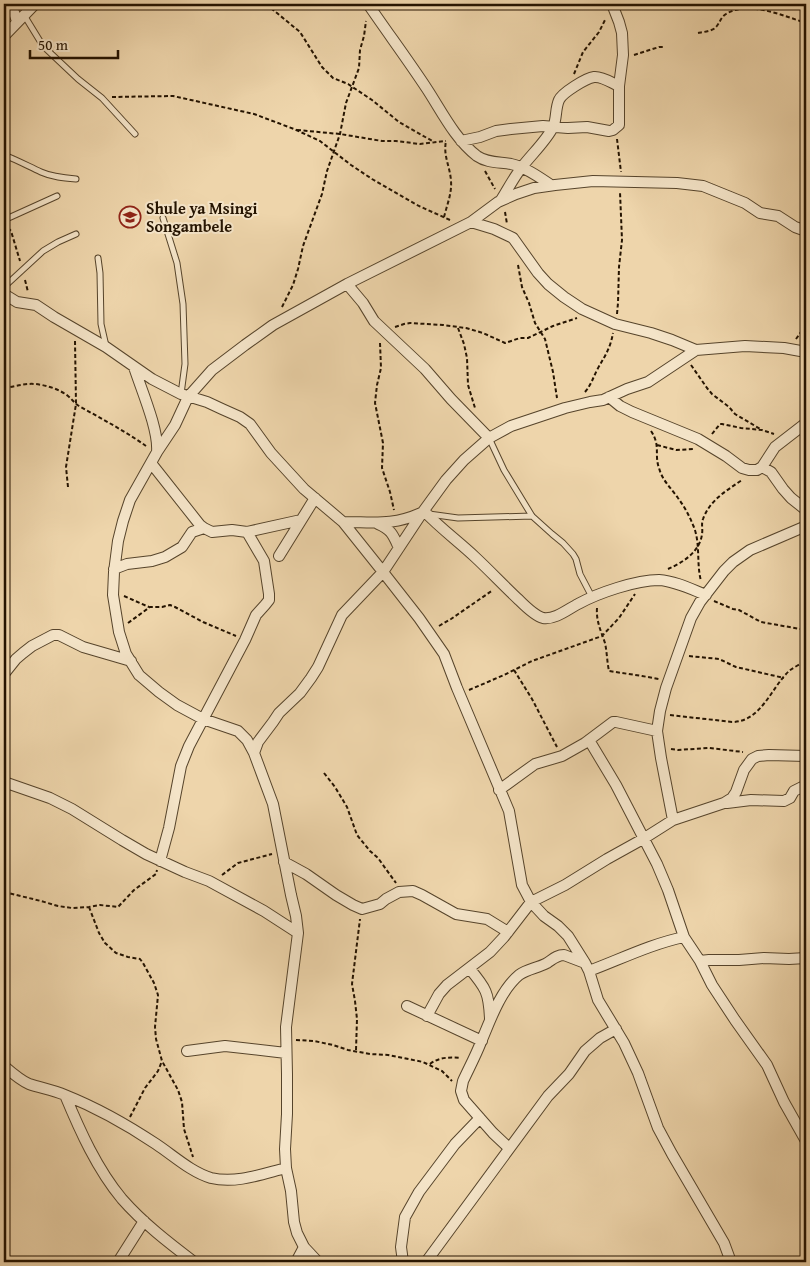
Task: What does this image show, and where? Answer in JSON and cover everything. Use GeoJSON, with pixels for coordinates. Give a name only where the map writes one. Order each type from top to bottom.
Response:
{"type":"FeatureCollection","features":[{"type":"Feature","properties":{"kind":"street"},"geometry":{"type":"LineString","coordinates":[[11,4],[14,22]]}},
{"type":"Feature","properties":{"kind":"street"},"geometry":{"type":"LineString","coordinates":[[368,4],[461,141],[476,155],[486,161],[512,164],[535,174],[551,185]]}},
{"type":"Feature","properties":{"kind":"street"},"geometry":{"type":"LineString","coordinates":[[4,36],[14,22],[31,5]]}},
{"type":"Feature","properties":{"kind":"street"},"geometry":{"type":"LineString","coordinates":[[461,141],[480,138],[496,131],[543,126],[614,130],[619,125],[622,33],[613,6]]}},
{"type":"Feature","properties":{"kind":"street"},"geometry":{"type":"LineString","coordinates":[[501,200],[520,168],[553,127],[559,99],[565,93],[578,84],[594,77],[619,86]]}},
{"type":"Feature","properties":{"kind":"street"},"geometry":{"type":"LineString","coordinates":[[318,1262],[304,1247],[297,1233],[286,1168],[286,1027],[298,933],[273,804],[254,753],[247,740],[238,731],[203,719],[177,705],[140,675],[126,654],[119,632],[113,591],[118,540],[130,500],[175,425],[184,396],[212,370],[273,325],[347,284],[467,224],[501,200],[534,188],[551,185],[593,181],[678,183],[703,186],[746,203],[760,212],[778,216],[795,227],[806,231]]}},
{"type":"Feature","properties":{"kind":"street"},"geometry":{"type":"LineString","coordinates":[[467,224],[513,238],[548,284],[564,297],[591,313],[615,324],[651,333],[696,350],[745,346],[786,348],[806,352]]}},
{"type":"Feature","properties":{"kind":"street"},"geometry":{"type":"LineString","coordinates":[[347,284],[360,299],[374,321],[425,369],[489,438]]}},
{"type":"Feature","properties":{"kind":"street"},"geometry":{"type":"LineString","coordinates":[[4,294],[17,302],[36,305],[106,347],[152,379],[184,396],[207,402],[250,424],[271,453],[314,498],[343,522],[427,629],[444,654],[459,694],[510,811],[522,885],[531,902],[544,916],[568,936],[587,967],[598,1000],[616,1029],[638,1072],[658,1128],[724,1243],[731,1262]]}},
{"type":"Feature","properties":{"kind":"street"},"geometry":{"type":"LineString","coordinates":[[254,753],[258,742],[279,714],[300,693],[311,678],[342,615],[383,572],[452,473],[464,460],[489,438],[511,426],[575,406],[602,400],[648,382],[696,350]]}},
{"type":"Feature","properties":{"kind":"street"},"geometry":{"type":"LineString","coordinates":[[134,367],[153,425],[158,444],[157,453]]}},
{"type":"Feature","properties":{"kind":"street"},"geometry":{"type":"LineString","coordinates":[[609,397],[620,406],[686,433],[726,456],[742,468],[752,470],[762,466],[775,447],[806,423]]}},
{"type":"Feature","properties":{"kind":"street"},"geometry":{"type":"LineString","coordinates":[[151,463],[204,528],[212,532],[232,530],[247,532],[301,520]]}},
{"type":"Feature","properties":{"kind":"street"},"geometry":{"type":"LineString","coordinates":[[762,466],[771,472],[790,498],[806,510]]}},
{"type":"Feature","properties":{"kind":"street"},"geometry":{"type":"LineString","coordinates":[[279,556],[314,498]]}},
{"type":"Feature","properties":{"kind":"street"},"geometry":{"type":"LineString","coordinates":[[343,522],[394,522],[424,513]]}},
{"type":"Feature","properties":{"kind":"street"},"geometry":{"type":"LineString","coordinates":[[424,513],[474,556],[521,602],[542,618],[549,618],[560,614],[594,596],[642,582],[658,580],[671,582],[705,596]]}},
{"type":"Feature","properties":{"kind":"street"},"geometry":{"type":"LineString","coordinates":[[377,523],[387,528],[398,548]]}},
{"type":"Feature","properties":{"kind":"street"},"geometry":{"type":"LineString","coordinates":[[673,820],[657,731],[660,711],[669,681],[691,618],[705,596],[733,562],[750,550],[806,526]]}},
{"type":"Feature","properties":{"kind":"street"},"geometry":{"type":"LineString","coordinates":[[114,569],[127,564],[166,557],[182,547],[192,532],[204,528]]}},
{"type":"Feature","properties":{"kind":"street"},"geometry":{"type":"LineString","coordinates":[[160,861],[181,766],[189,746],[245,640],[256,615],[268,600],[269,594],[264,561],[247,532]]}},
{"type":"Feature","properties":{"kind":"street"},"geometry":{"type":"LineString","coordinates":[[4,674],[16,659],[32,646],[53,635],[59,635],[83,646],[131,662]]}},
{"type":"Feature","properties":{"kind":"street"},"geometry":{"type":"LineString","coordinates":[[500,790],[535,764],[562,756],[589,740],[613,722],[657,731]]}},
{"type":"Feature","properties":{"kind":"street"},"geometry":{"type":"LineString","coordinates":[[589,740],[616,785],[657,864],[684,937],[700,961],[712,985],[767,1065],[784,1102],[806,1141]]}},
{"type":"Feature","properties":{"kind":"street"},"geometry":{"type":"LineString","coordinates":[[724,804],[736,792],[744,770],[752,759],[758,756],[769,755],[806,756]]}},
{"type":"Feature","properties":{"kind":"street"},"geometry":{"type":"LineString","coordinates":[[4,782],[50,798],[72,809],[160,861],[213,884],[264,911],[298,933]]}},
{"type":"Feature","properties":{"kind":"street"},"geometry":{"type":"LineString","coordinates":[[427,1016],[447,985],[490,952],[531,902],[565,885],[673,820],[724,804],[751,800],[784,801],[790,798],[794,791],[806,785]]}},
{"type":"Feature","properties":{"kind":"street"},"geometry":{"type":"LineString","coordinates":[[284,862],[362,909],[380,904],[398,892],[413,892],[456,914],[487,919],[508,932]]}},
{"type":"Feature","properties":{"kind":"street"},"geometry":{"type":"LineString","coordinates":[[509,1148],[464,1100],[461,1091],[463,1081],[490,1020],[506,991],[516,978],[525,971],[547,963],[561,955],[587,967],[684,937]]}},
{"type":"Feature","properties":{"kind":"street"},"geometry":{"type":"LineString","coordinates":[[700,961],[806,958]]}},
{"type":"Feature","properties":{"kind":"street"},"geometry":{"type":"LineString","coordinates":[[469,968],[484,987],[489,1002],[490,1020]]}},
{"type":"Feature","properties":{"kind":"street"},"geometry":{"type":"LineString","coordinates":[[407,1006],[482,1041]]}},
{"type":"Feature","properties":{"kind":"street"},"geometry":{"type":"LineString","coordinates":[[426,1262],[548,1096],[585,1051],[600,1038],[616,1029]]}},
{"type":"Feature","properties":{"kind":"street"},"geometry":{"type":"LineString","coordinates":[[187,1051],[225,1046],[286,1053]]}},
{"type":"Feature","properties":{"kind":"street"},"geometry":{"type":"LineString","coordinates":[[4,1066],[27,1083],[65,1095],[125,1125],[196,1172],[226,1180],[251,1177],[286,1168]]}},
{"type":"Feature","properties":{"kind":"street"},"geometry":{"type":"LineString","coordinates":[[65,1095],[89,1147],[122,1198],[144,1221],[194,1262]]}},
{"type":"Feature","properties":{"kind":"street"},"geometry":{"type":"LineString","coordinates":[[403,1262],[401,1247],[404,1217],[419,1192],[455,1144],[480,1118]]}},
{"type":"Feature","properties":{"kind":"street"},"geometry":{"type":"LineString","coordinates":[[118,1262],[144,1221]]}},
{"type":"Feature","properties":{"kind":"street"},"geometry":{"type":"LineString","coordinates":[[296,1262],[304,1247]]}},
{"type":"Feature","properties":{"kind":"lane"},"geometry":{"type":"LineString","coordinates":[[14,22],[102,98],[135,134]]}},
{"type":"Feature","properties":{"kind":"lane"},"geometry":{"type":"LineString","coordinates":[[4,156],[17,160],[42,173],[60,178],[76,179]]}},
{"type":"Feature","properties":{"kind":"lane"},"geometry":{"type":"LineString","coordinates":[[4,220],[57,196]]}},
{"type":"Feature","properties":{"kind":"lane"},"geometry":{"type":"LineString","coordinates":[[163,218],[177,262],[182,304],[185,364],[184,396]]}},
{"type":"Feature","properties":{"kind":"lane"},"geometry":{"type":"LineString","coordinates":[[4,287],[43,252],[58,242],[76,234]]}},
{"type":"Feature","properties":{"kind":"lane"},"geometry":{"type":"LineString","coordinates":[[98,258],[101,324],[106,347]]}},
{"type":"Feature","properties":{"kind":"lane"},"geometry":{"type":"LineString","coordinates":[[489,438],[504,470],[532,516],[570,549],[576,559],[580,574],[594,596]]}},
{"type":"Feature","properties":{"kind":"lane"},"geometry":{"type":"LineString","coordinates":[[424,513],[458,518],[532,516]]}},
{"type":"Feature","properties":{"kind":"path"},"geometry":{"type":"LineString","coordinates":[[266,4],[300,32],[322,67],[333,78],[352,87],[372,100],[399,122],[434,142]]}},
{"type":"Feature","properties":{"kind":"path"},"geometry":{"type":"LineString","coordinates":[[273,325],[293,285],[340,134],[346,103],[359,68],[360,50],[364,36],[368,4]]}},
{"type":"Feature","properties":{"kind":"path"},"geometry":{"type":"LineString","coordinates":[[573,76],[583,52],[599,32],[613,6]]}},
{"type":"Feature","properties":{"kind":"path"},"geometry":{"type":"LineString","coordinates":[[698,33],[712,30],[728,12],[739,9],[768,11],[806,23]]}},
{"type":"Feature","properties":{"kind":"path"},"geometry":{"type":"LineString","coordinates":[[622,60],[665,46]]}},
{"type":"Feature","properties":{"kind":"path"},"geometry":{"type":"LineString","coordinates":[[102,98],[173,96],[254,114],[320,141],[351,166],[419,206],[444,217],[467,224]]}},
{"type":"Feature","properties":{"kind":"path"},"geometry":{"type":"LineString","coordinates":[[575,406],[589,387],[607,354],[615,324],[622,240],[621,169],[617,134],[619,125]]}},
{"type":"Feature","properties":{"kind":"path"},"geometry":{"type":"LineString","coordinates":[[295,130],[420,144],[461,141]]}},
{"type":"Feature","properties":{"kind":"path"},"geometry":{"type":"LineString","coordinates":[[444,217],[451,190],[451,181],[444,153],[446,141]]}},
{"type":"Feature","properties":{"kind":"path"},"geometry":{"type":"LineString","coordinates":[[476,155],[501,200],[506,213],[509,236]]}},
{"type":"Feature","properties":{"kind":"path"},"geometry":{"type":"LineString","coordinates":[[7,226],[11,231],[31,304]]}},
{"type":"Feature","properties":{"kind":"path"},"geometry":{"type":"LineString","coordinates":[[518,261],[522,287],[535,323],[545,339],[557,400],[561,410]]}},
{"type":"Feature","properties":{"kind":"path"},"geometry":{"type":"LineString","coordinates":[[382,328],[410,323],[443,325],[466,328],[505,343],[520,338],[528,338],[553,326],[591,313]]}},
{"type":"Feature","properties":{"kind":"path"},"geometry":{"type":"LineString","coordinates":[[786,348],[798,337],[806,325]]}},
{"type":"Feature","properties":{"kind":"path"},"geometry":{"type":"LineString","coordinates":[[458,328],[467,358],[468,385],[480,428]]}},
{"type":"Feature","properties":{"kind":"path"},"geometry":{"type":"LineString","coordinates":[[68,487],[66,467],[76,404],[75,329]]}},
{"type":"Feature","properties":{"kind":"path"},"geometry":{"type":"LineString","coordinates":[[380,342],[381,368],[375,403],[383,443],[382,468],[392,499],[394,522]]}},
{"type":"Feature","properties":{"kind":"path"},"geometry":{"type":"LineString","coordinates":[[686,357],[712,394],[735,414],[762,430],[785,438]]}},
{"type":"Feature","properties":{"kind":"path"},"geometry":{"type":"LineString","coordinates":[[4,388],[26,384],[48,386],[60,391],[76,404],[157,453]]}},
{"type":"Feature","properties":{"kind":"path"},"geometry":{"type":"LineString","coordinates":[[657,444],[676,450],[691,450],[704,443],[720,424],[762,430]]}},
{"type":"Feature","properties":{"kind":"path"},"geometry":{"type":"LineString","coordinates":[[651,432],[657,444],[659,470],[682,504],[696,533],[698,567],[705,596],[733,610],[739,610],[761,622],[806,630]]}},
{"type":"Feature","properties":{"kind":"path"},"geometry":{"type":"LineString","coordinates":[[663,571],[687,558],[698,546],[702,537],[702,522],[708,510],[718,497],[741,480]]}},
{"type":"Feature","properties":{"kind":"path"},"geometry":{"type":"LineString","coordinates":[[459,694],[532,661],[602,636],[620,618],[642,582]]}},
{"type":"Feature","properties":{"kind":"path"},"geometry":{"type":"LineString","coordinates":[[427,629],[451,620],[503,584]]}},
{"type":"Feature","properties":{"kind":"path"},"geometry":{"type":"LineString","coordinates":[[113,591],[150,607],[176,606],[203,622],[245,640]]}},
{"type":"Feature","properties":{"kind":"path"},"geometry":{"type":"LineString","coordinates":[[594,596],[596,614],[605,644],[608,670],[610,672],[669,681]]}},
{"type":"Feature","properties":{"kind":"path"},"geometry":{"type":"LineString","coordinates":[[119,632],[129,622],[150,607]]}},
{"type":"Feature","properties":{"kind":"path"},"geometry":{"type":"LineString","coordinates":[[678,655],[719,659],[736,667],[784,678]]}},
{"type":"Feature","properties":{"kind":"path"},"geometry":{"type":"LineString","coordinates":[[660,711],[678,717],[737,722],[755,715],[776,686],[790,671],[806,660]]}},
{"type":"Feature","properties":{"kind":"path"},"geometry":{"type":"LineString","coordinates":[[514,670],[532,699],[562,756]]}},
{"type":"Feature","properties":{"kind":"path"},"geometry":{"type":"LineString","coordinates":[[659,746],[678,750],[709,748],[758,756]]}},
{"type":"Feature","properties":{"kind":"path"},"geometry":{"type":"LineString","coordinates":[[324,773],[347,807],[357,835],[378,858],[403,892]]}},
{"type":"Feature","properties":{"kind":"path"},"geometry":{"type":"LineString","coordinates":[[213,884],[238,863],[282,851]]}},
{"type":"Feature","properties":{"kind":"path"},"geometry":{"type":"LineString","coordinates":[[4,892],[72,908],[100,905],[118,907],[134,890],[156,874],[160,861]]}},
{"type":"Feature","properties":{"kind":"path"},"geometry":{"type":"LineString","coordinates":[[89,907],[105,943],[116,953],[140,959],[150,974],[158,995],[155,1027],[156,1039],[162,1061],[178,1090],[182,1102],[184,1128],[196,1172]]}},
{"type":"Feature","properties":{"kind":"path"},"geometry":{"type":"LineString","coordinates":[[356,1052],[356,1019],[352,984],[362,909]]}},
{"type":"Feature","properties":{"kind":"path"},"geometry":{"type":"LineString","coordinates":[[286,1039],[314,1041],[356,1052],[388,1055],[430,1064],[442,1071],[461,1091]]}},
{"type":"Feature","properties":{"kind":"path"},"geometry":{"type":"LineString","coordinates":[[430,1064],[442,1058],[453,1057],[472,1061]]}},
{"type":"Feature","properties":{"kind":"path"},"geometry":{"type":"LineString","coordinates":[[125,1125],[145,1088],[158,1071],[162,1061]]}},
{"type":"Feature","properties":{"kind":"place","name":"Shule ya Msingi Songambele"},"geometry":{"type":"Point","coordinates":[130,217]}}]}
